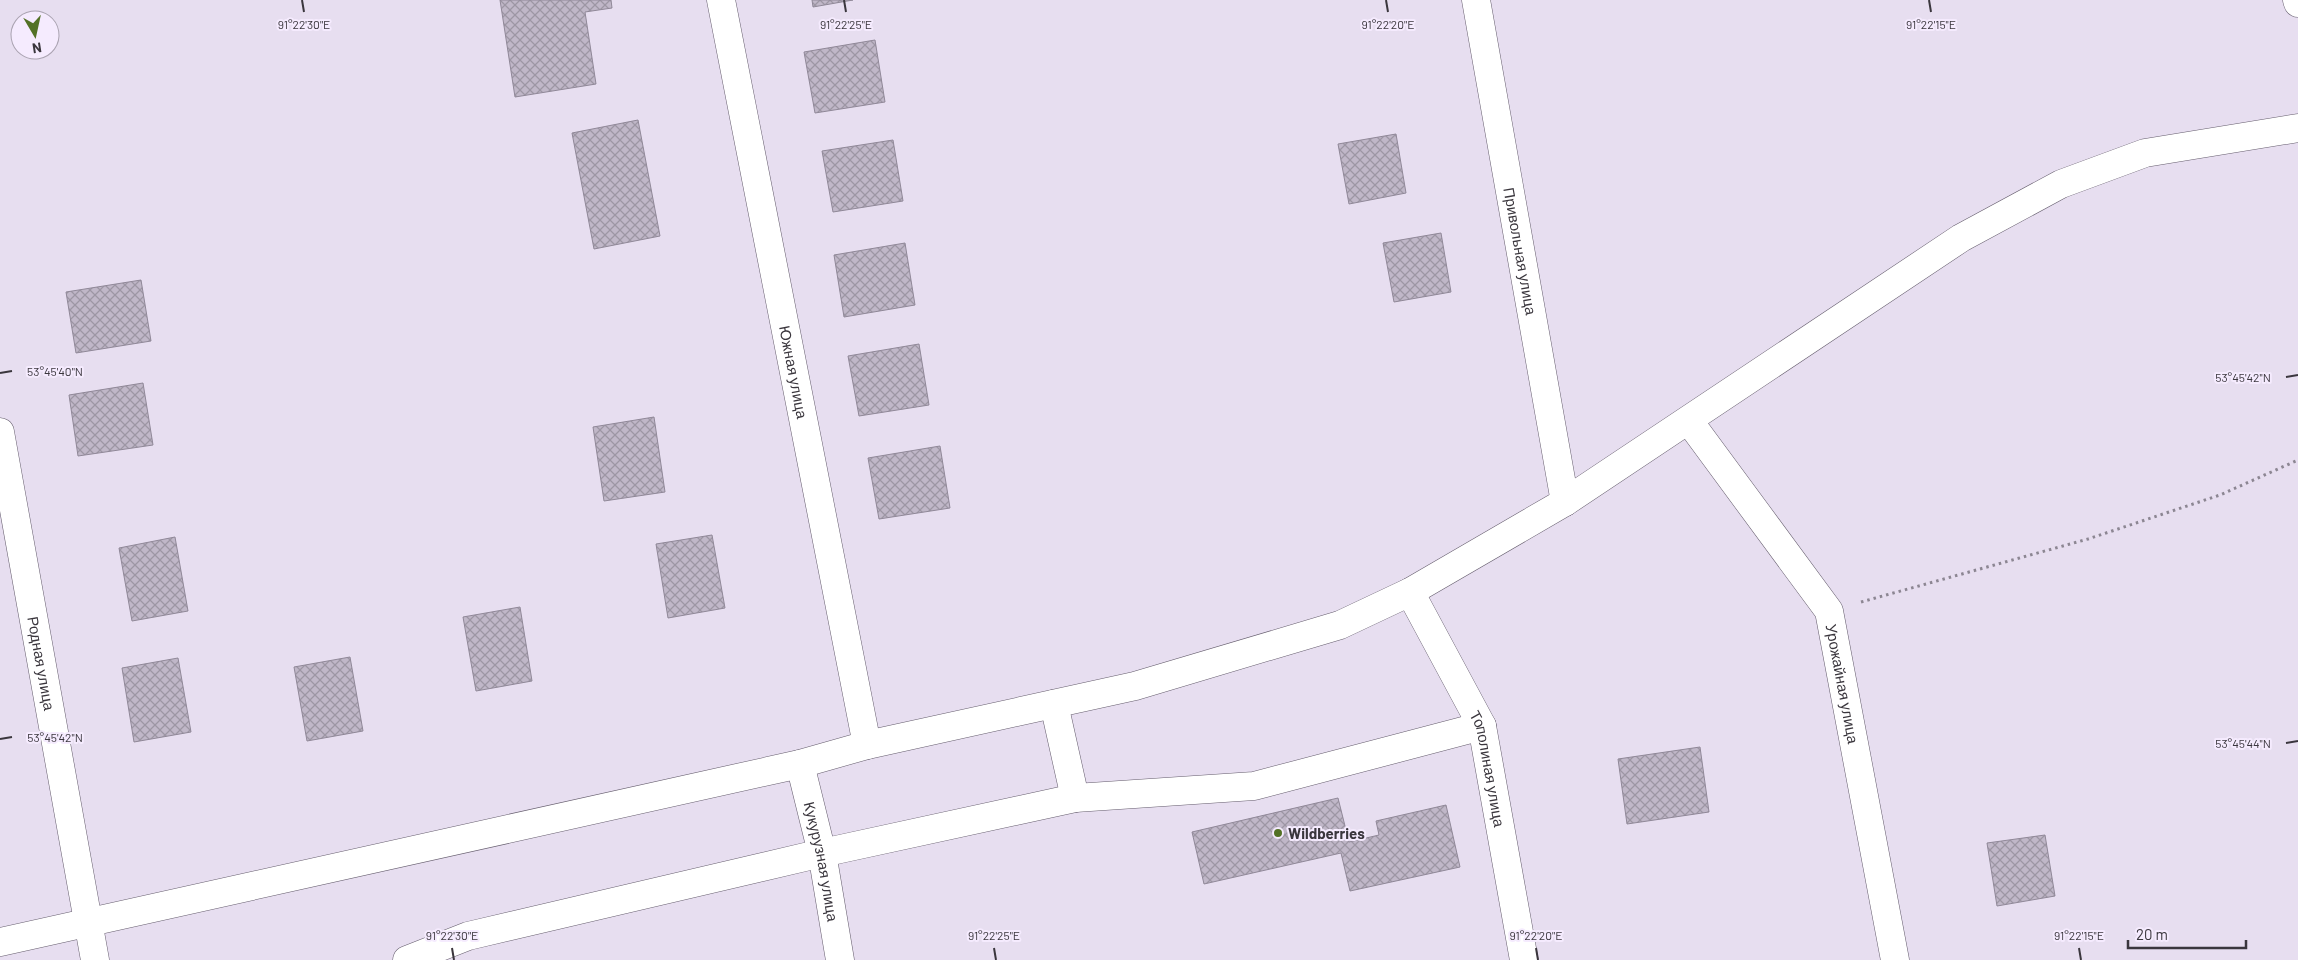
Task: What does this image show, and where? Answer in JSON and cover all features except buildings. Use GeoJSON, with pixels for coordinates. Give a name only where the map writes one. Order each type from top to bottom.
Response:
{"type":"FeatureCollection","features":[{"type":"Feature","properties":{"kind":"street","name":"Южная улица"},"geometry":{"type":"LineString","coordinates":[[721,0],[867,744]]}},
{"type":"Feature","properties":{"kind":"street","name":"Привольная улица"},"geometry":{"type":"LineString","coordinates":[[1476,0],[1565,502]]}},
{"type":"Feature","properties":{"kind":"street"},"geometry":{"type":"LineString","coordinates":[[0,942],[89,924],[800,764],[867,744],[1135,686],[1340,626],[1410,592],[1565,502],[1961,238],[2061,184],[2145,153],[2298,128]]}},
{"type":"Feature","properties":{"kind":"street","name":"Урожайная улица"},"geometry":{"type":"LineString","coordinates":[[1688,421],[1830,610],[1895,960]]}},
{"type":"Feature","properties":{"kind":"street","name":"Родная улица"},"geometry":{"type":"LineString","coordinates":[[0,432],[95,960]]}},
{"type":"Feature","properties":{"kind":"street","name":"Тополиная улица"},"geometry":{"type":"LineString","coordinates":[[1410,592],[1482,726],[1524,960]]}},
{"type":"Feature","properties":{"kind":"street"},"geometry":{"type":"LineString","coordinates":[[1054,704],[1075,798]]}},
{"type":"Feature","properties":{"kind":"street"},"geometry":{"type":"LineString","coordinates":[[407,960],[468,936],[822,852],[1075,798],[1254,786],[1482,726]]}},
{"type":"Feature","properties":{"kind":"street","name":"Кукурузная улица"},"geometry":{"type":"LineString","coordinates":[[800,764],[822,852],[840,960]]}},
{"type":"Feature","properties":{"kind":"path"},"geometry":{"type":"LineString","coordinates":[[1830,610],[2088,539],[2220,495],[2298,460]]}},
{"type":"Feature","properties":{"kind":"place","name":"Wildberries"},"geometry":{"type":"Point","coordinates":[1278,833]}}]}
